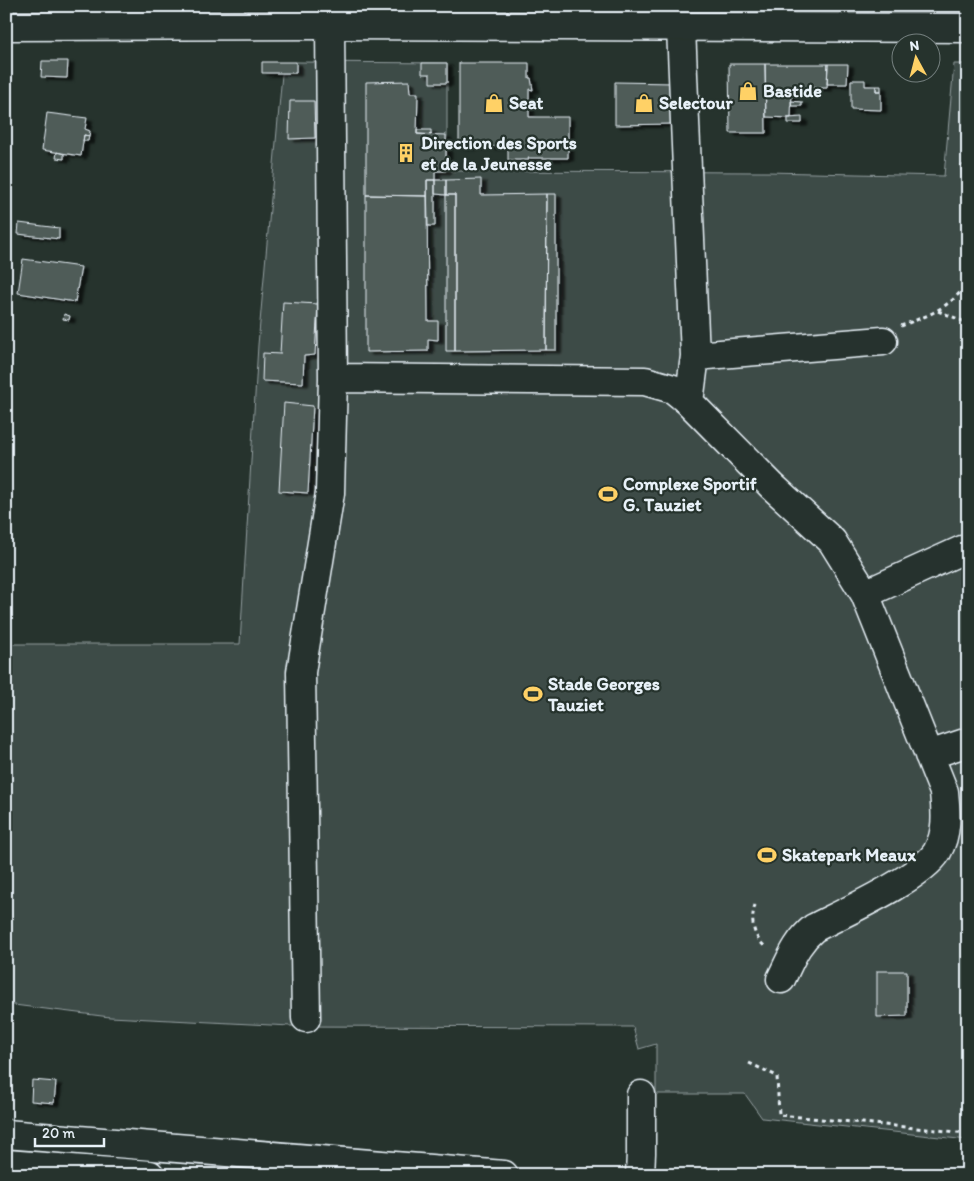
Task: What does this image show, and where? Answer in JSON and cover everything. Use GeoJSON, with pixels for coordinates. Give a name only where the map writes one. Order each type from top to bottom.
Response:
{"type":"FeatureCollection","features":[{"type":"Feature","properties":{"kind":"street"},"geometry":{"type":"LineString","coordinates":[[6,26],[330,25],[968,28]]}},
{"type":"Feature","properties":{"kind":"street"},"geometry":{"type":"LineString","coordinates":[[306,1018],[301,672],[330,493],[333,378],[330,25]]}},
{"type":"Feature","properties":{"kind":"street"},"geometry":{"type":"LineString","coordinates":[[681,28],[694,356],[690,402]]}},
{"type":"Feature","properties":{"kind":"street"},"geometry":{"type":"LineString","coordinates":[[694,356],[883,341]]}},
{"type":"Feature","properties":{"kind":"street"},"geometry":{"type":"LineString","coordinates":[[333,378],[645,381],[673,389],[690,402],[772,486],[832,541],[864,594],[944,792],[946,816],[944,836],[937,852],[925,866],[886,890],[814,928],[798,943],[786,969]]}},
{"type":"Feature","properties":{"kind":"street"},"geometry":{"type":"LineString","coordinates":[[864,594],[962,550],[968,550]]}},
{"type":"Feature","properties":{"kind":"street"},"geometry":{"type":"LineString","coordinates":[[929,755],[968,742]]}},
{"type":"Feature","properties":{"kind":"street"},"geometry":{"type":"LineString","coordinates":[[640,1175],[641,1095]]}},
{"type":"Feature","properties":{"kind":"street"},"geometry":{"type":"LineString","coordinates":[[6,1134],[504,1175]]}},
{"type":"Feature","properties":{"kind":"street"},"geometry":{"type":"LineString","coordinates":[[6,1164],[150,1175]]}},
{"type":"Feature","properties":{"kind":"path"},"geometry":{"type":"LineString","coordinates":[[883,341],[892,330],[937,311],[968,286]]}},
{"type":"Feature","properties":{"kind":"path"},"geometry":{"type":"LineString","coordinates":[[937,311],[968,323]]}},
{"type":"Feature","properties":{"kind":"path"},"geometry":{"type":"LineString","coordinates":[[755,906],[752,918],[754,932],[764,946],[777,955],[786,969]]}},
{"type":"Feature","properties":{"kind":"path"},"geometry":{"type":"LineString","coordinates":[[749,1063],[777,1076],[779,1115],[968,1133]]}},
{"type":"Feature","properties":{"kind":"shaded area","name":"Complexe Sportif G. Tauziet"},"geometry":{"type":"Polygon","coordinates":[[[296,62],[447,63],[447,171],[768,172],[944,176],[954,64],[968,64],[968,1140],[762,1118],[745,1094],[656,1094],[656,1044],[639,1049],[633,1027],[291,1026],[110,1017],[6,1004],[6,644],[240,644],[258,345],[282,74],[296,73],[296,62]]]}},
{"type":"Feature","properties":{"kind":"building"},"geometry":{"type":"Polygon","coordinates":[[[42,61],[68,61],[67,78],[41,77],[42,61]]]}},
{"type":"Feature","properties":{"kind":"building"},"geometry":{"type":"Polygon","coordinates":[[[262,62],[296,62],[296,73],[262,73],[262,62]]]}},
{"type":"Feature","properties":{"kind":"building"},"geometry":{"type":"Polygon","coordinates":[[[422,63],[447,63],[447,83],[430,83],[430,74],[422,74],[422,63]]]}},
{"type":"Feature","properties":{"kind":"building","name":"Seat"},"geometry":{"type":"Polygon","coordinates":[[[459,63],[529,63],[529,78],[531,78],[533,90],[529,89],[529,117],[568,117],[568,158],[508,160],[508,146],[459,147],[459,63]]]}},
{"type":"Feature","properties":{"kind":"building","name":"Bastide"},"geometry":{"type":"Polygon","coordinates":[[[729,64],[765,64],[766,133],[730,133],[729,64]]]}},
{"type":"Feature","properties":{"kind":"building"},"geometry":{"type":"Polygon","coordinates":[[[765,64],[828,64],[827,88],[792,88],[791,118],[766,117],[765,64]]]}},
{"type":"Feature","properties":{"kind":"building"},"geometry":{"type":"Polygon","coordinates":[[[828,64],[848,64],[847,84],[827,84],[828,64]]]}},
{"type":"Feature","properties":{"kind":"building"},"geometry":{"type":"Polygon","coordinates":[[[851,80],[865,80],[865,86],[876,86],[876,91],[881,91],[881,110],[851,109],[851,80]]]}},
{"type":"Feature","properties":{"kind":"building","name":"Direction des Sports et de la Jeunesse"},"geometry":{"type":"Polygon","coordinates":[[[409,81],[410,93],[418,93],[417,134],[446,135],[446,171],[435,171],[435,180],[427,180],[427,196],[366,195],[366,82],[409,81]]]}},
{"type":"Feature","properties":{"kind":"building","name":"Selectour"},"geometry":{"type":"Polygon","coordinates":[[[615,82],[673,83],[673,124],[615,125],[615,82]]]}},
{"type":"Feature","properties":{"kind":"building"},"geometry":{"type":"Polygon","coordinates":[[[876,86],[881,86],[881,91],[876,91],[876,86]]]}},
{"type":"Feature","properties":{"kind":"building"},"geometry":{"type":"Polygon","coordinates":[[[792,88],[815,88],[815,92],[792,91],[792,88]]]}},
{"type":"Feature","properties":{"kind":"building"},"geometry":{"type":"Polygon","coordinates":[[[290,101],[314,101],[315,138],[289,139],[290,101]]]}},
{"type":"Feature","properties":{"kind":"building"},"geometry":{"type":"Polygon","coordinates":[[[791,101],[802,102],[802,106],[791,106],[791,101]]]}},
{"type":"Feature","properties":{"kind":"building"},"geometry":{"type":"Polygon","coordinates":[[[47,113],[87,118],[85,129],[90,131],[89,136],[84,135],[81,156],[42,150],[47,113]]]}},
{"type":"Feature","properties":{"kind":"building"},"geometry":{"type":"Polygon","coordinates":[[[802,117],[802,123],[788,123],[788,118],[802,117]]]}},
{"type":"Feature","properties":{"kind":"building"},"geometry":{"type":"Polygon","coordinates":[[[417,130],[431,130],[431,135],[417,134],[417,130]]]}},
{"type":"Feature","properties":{"kind":"building"},"geometry":{"type":"Polygon","coordinates":[[[84,135],[89,136],[88,141],[83,141],[84,135]]]}},
{"type":"Feature","properties":{"kind":"building"},"geometry":{"type":"Polygon","coordinates":[[[57,152],[64,154],[64,159],[56,158],[57,152]]]}},
{"type":"Feature","properties":{"kind":"building"},"geometry":{"type":"Polygon","coordinates":[[[961,165],[968,165],[968,255],[961,165]]]}},
{"type":"Feature","properties":{"kind":"building"},"geometry":{"type":"Polygon","coordinates":[[[481,179],[481,195],[547,194],[546,350],[455,351],[455,195],[446,195],[446,180],[481,179]]]}},
{"type":"Feature","properties":{"kind":"building"},"geometry":{"type":"Polygon","coordinates":[[[427,180],[435,180],[435,226],[428,226],[427,180]]]}},
{"type":"Feature","properties":{"kind":"building"},"geometry":{"type":"Polygon","coordinates":[[[435,180],[446,180],[446,195],[435,194],[435,180]]]}},
{"type":"Feature","properties":{"kind":"building"},"geometry":{"type":"Polygon","coordinates":[[[547,194],[556,194],[556,350],[546,350],[547,194]]]}},
{"type":"Feature","properties":{"kind":"building"},"geometry":{"type":"Polygon","coordinates":[[[366,195],[427,196],[428,321],[438,321],[438,340],[428,339],[428,351],[366,352],[366,195]]]}},
{"type":"Feature","properties":{"kind":"building"},"geometry":{"type":"Polygon","coordinates":[[[446,195],[455,195],[455,351],[446,351],[446,195]]]}},
{"type":"Feature","properties":{"kind":"building"},"geometry":{"type":"Polygon","coordinates":[[[19,223],[59,228],[59,239],[18,234],[19,223]]]}},
{"type":"Feature","properties":{"kind":"building"},"geometry":{"type":"Polygon","coordinates":[[[23,259],[81,267],[75,302],[18,293],[23,259]]]}},
{"type":"Feature","properties":{"kind":"building"},"geometry":{"type":"Polygon","coordinates":[[[283,302],[318,304],[315,355],[304,356],[303,383],[262,381],[263,353],[280,354],[283,302]]]}},
{"type":"Feature","properties":{"kind":"building"},"geometry":{"type":"Polygon","coordinates":[[[64,314],[70,316],[69,320],[63,319],[64,314]]]}},
{"type":"Feature","properties":{"kind":"building"},"geometry":{"type":"Polygon","coordinates":[[[284,403],[313,406],[308,493],[279,491],[284,403]]]}},
{"type":"Feature","properties":{"kind":"building"},"geometry":{"type":"Polygon","coordinates":[[[877,971],[907,971],[907,1016],[877,1017],[877,971]]]}},
{"type":"Feature","properties":{"kind":"building"},"geometry":{"type":"Polygon","coordinates":[[[32,1080],[56,1082],[54,1103],[31,1101],[32,1080]]]}},
{"type":"Feature","properties":{"kind":"place","name":"Bastide"},"geometry":{"type":"Point","coordinates":[748,91]}},
{"type":"Feature","properties":{"kind":"place","name":"Seat"},"geometry":{"type":"Point","coordinates":[494,103]}},
{"type":"Feature","properties":{"kind":"place","name":"Selectour"},"geometry":{"type":"Point","coordinates":[644,103]}},
{"type":"Feature","properties":{"kind":"place","name":"Direction des Sports et de la Jeunesse"},"geometry":{"type":"Point","coordinates":[406,153]}},
{"type":"Feature","properties":{"kind":"place","name":"Complexe Sportif G. Tauziet"},"geometry":{"type":"Point","coordinates":[608,494]}},
{"type":"Feature","properties":{"kind":"place","name":"Stade Georges Tauziet"},"geometry":{"type":"Point","coordinates":[533,694]}},
{"type":"Feature","properties":{"kind":"place","name":"Skatepark Meaux"},"geometry":{"type":"Point","coordinates":[767,855]}}]}
